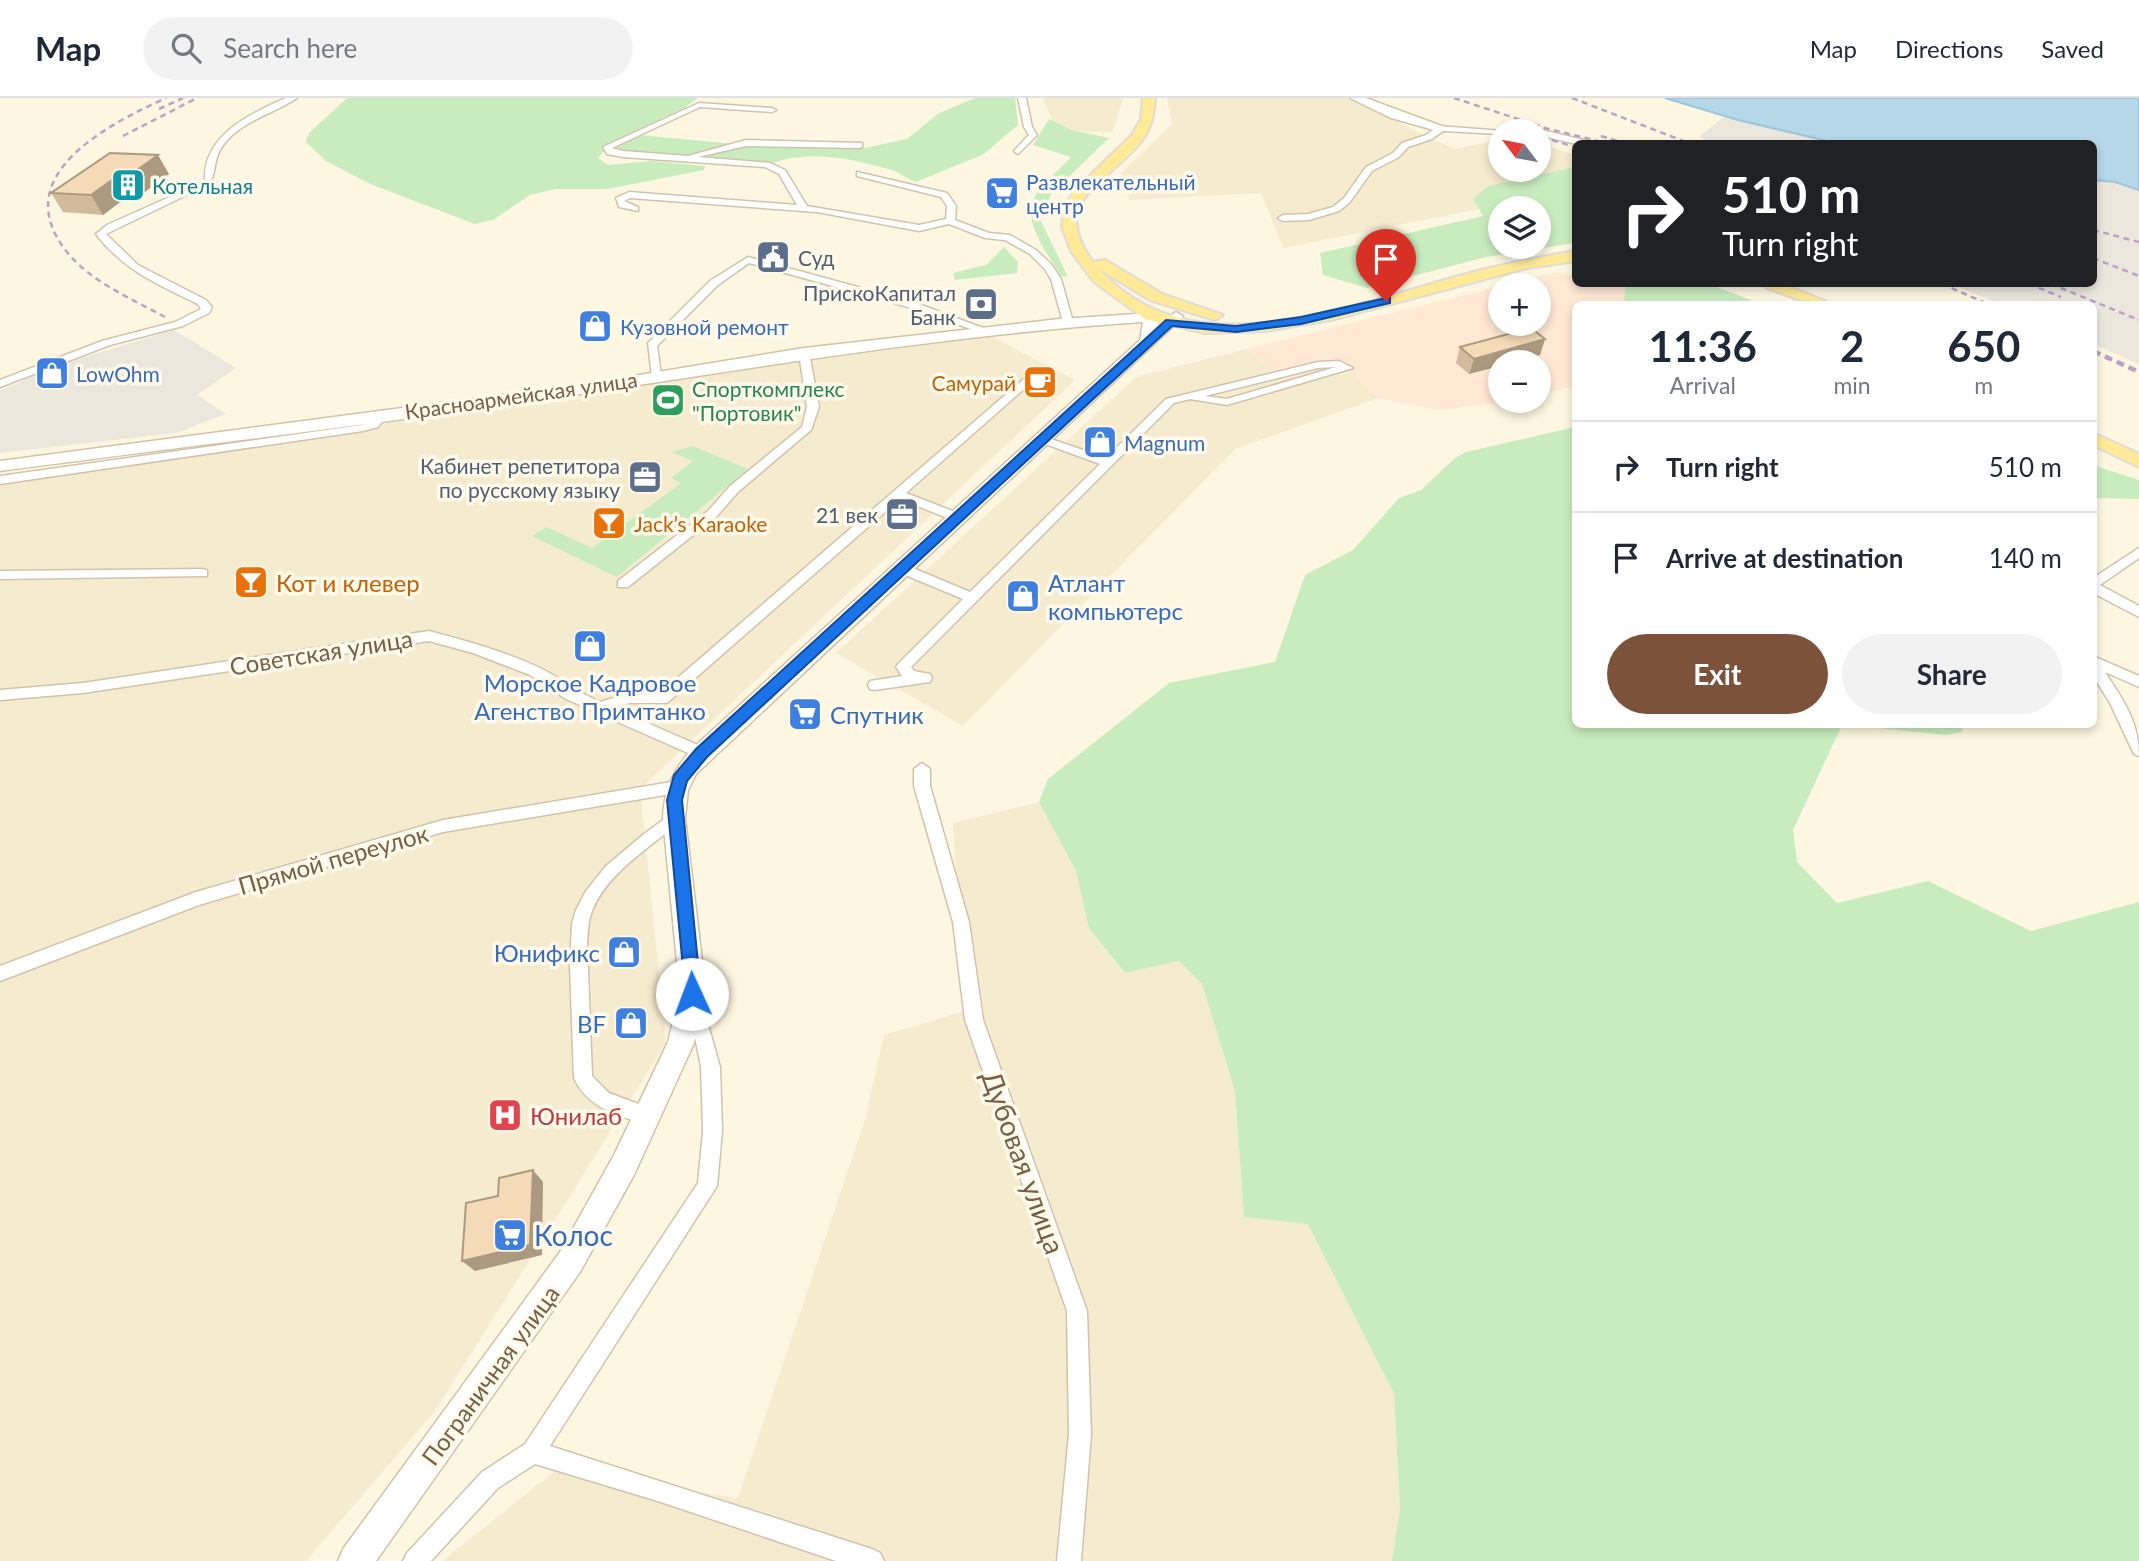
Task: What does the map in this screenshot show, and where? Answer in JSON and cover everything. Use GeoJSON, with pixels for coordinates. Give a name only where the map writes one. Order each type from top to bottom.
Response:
{"type":"FeatureCollection","features":[{"type":"Feature","properties":{"kind":"main road"},"geometry":{"type":"LineString","coordinates":[[1149,98],[1147,121],[1143,130],[1130,148],[1079,193],[1072,204],[1069,228],[1075,245],[1094,274],[1133,308],[1236,329],[1331,315],[1508,267],[1572,256]]}},
{"type":"Feature","properties":{"kind":"main road"},"geometry":{"type":"LineString","coordinates":[[1356,98],[1395,115],[1441,128]]}},
{"type":"Feature","properties":{"kind":"main road"},"geometry":{"type":"LineString","coordinates":[[1069,228],[1084,248],[1172,314]]}},
{"type":"Feature","properties":{"kind":"main road"},"geometry":{"type":"LineString","coordinates":[[1778,287],[1816,301]]}},
{"type":"Feature","properties":{"kind":"main road","name":"Красноармейская улица"},"geometry":{"type":"LineString","coordinates":[[1076,321],[1133,308]]}},
{"type":"Feature","properties":{"kind":"main road","name":"Красноармейская улица"},"geometry":{"type":"LineString","coordinates":[[0,466],[584,389],[656,375],[804,354],[1152,311]]}},
{"type":"Feature","properties":{"kind":"main road","name":"Пограничная улица"},"geometry":{"type":"LineString","coordinates":[[1140,350],[1148,335],[1152,311]]}},
{"type":"Feature","properties":{"kind":"main road","name":"Пограничная улица"},"geometry":{"type":"LineString","coordinates":[[355,1561],[548,1296],[610,1189],[681,1043],[689,1018],[692,965],[674,818],[677,788],[685,771],[1140,350],[1172,314]]}},
{"type":"Feature","properties":{"kind":"main road"},"geometry":{"type":"LineString","coordinates":[[2097,440],[2139,461]]}},
{"type":"Feature","properties":{"kind":"street"},"geometry":{"type":"LineString","coordinates":[[208,179],[215,150],[225,139],[256,115],[293,98]]}},
{"type":"Feature","properties":{"kind":"street"},"geometry":{"type":"LineString","coordinates":[[1018,151],[1033,135],[1028,127],[1022,98]]}},
{"type":"Feature","properties":{"kind":"street"},"geometry":{"type":"LineString","coordinates":[[772,110],[699,105],[607,147],[610,152],[623,154],[767,165],[782,172],[804,208]]}},
{"type":"Feature","properties":{"kind":"street"},"geometry":{"type":"LineString","coordinates":[[1283,218],[1309,217],[1336,209],[1347,200],[1369,169],[1396,155],[1405,145],[1429,137],[1441,128],[1488,131]]}},
{"type":"Feature","properties":{"kind":"street"},"geometry":{"type":"LineString","coordinates":[[1551,135],[1572,140]]}},
{"type":"Feature","properties":{"kind":"street"},"geometry":{"type":"LineString","coordinates":[[686,158],[711,149],[746,143],[859,145]]}},
{"type":"Feature","properties":{"kind":"street"},"geometry":{"type":"LineString","coordinates":[[860,174],[944,195],[950,200],[953,212],[950,222]]}},
{"type":"Feature","properties":{"kind":"street"},"geometry":{"type":"LineString","coordinates":[[0,384],[106,343],[179,324],[205,311],[207,307],[202,302],[148,277],[116,255],[101,234],[110,227],[197,188]]}},
{"type":"Feature","properties":{"kind":"street"},"geometry":{"type":"LineString","coordinates":[[635,209],[622,205],[619,200],[629,195],[804,208],[919,228],[950,222],[988,236],[1007,237],[1033,252],[1056,279],[1076,321]]}},
{"type":"Feature","properties":{"kind":"street"},"geometry":{"type":"LineString","coordinates":[[656,375],[652,345],[714,283],[748,260],[912,305],[989,332]]}},
{"type":"Feature","properties":{"kind":"street"},"geometry":{"type":"LineString","coordinates":[[623,584],[712,514],[734,489],[807,428],[813,407],[804,354]]}},
{"type":"Feature","properties":{"kind":"street"},"geometry":{"type":"LineString","coordinates":[[875,685],[925,678],[909,675],[903,667],[1170,401],[1186,397],[1318,365],[1339,364],[1348,368],[1227,402],[1186,397]]}},
{"type":"Feature","properties":{"kind":"street"},"geometry":{"type":"LineString","coordinates":[[600,708],[614,700],[635,696],[662,699],[1037,373]]}},
{"type":"Feature","properties":{"kind":"street"},"geometry":{"type":"LineString","coordinates":[[0,481],[363,428],[374,425],[382,414]]}},
{"type":"Feature","properties":{"kind":"street"},"geometry":{"type":"LineString","coordinates":[[1044,440],[1107,463]]}},
{"type":"Feature","properties":{"kind":"street"},"geometry":{"type":"LineString","coordinates":[[898,494],[959,518]]}},
{"type":"Feature","properties":{"kind":"street"},"geometry":{"type":"LineString","coordinates":[[2097,582],[2125,558],[2139,552]]}},
{"type":"Feature","properties":{"kind":"street"},"geometry":{"type":"LineString","coordinates":[[903,569],[972,598]]}},
{"type":"Feature","properties":{"kind":"street"},"geometry":{"type":"LineString","coordinates":[[0,575],[202,573]]}},
{"type":"Feature","properties":{"kind":"street"},"geometry":{"type":"LineString","coordinates":[[2097,587],[2139,612]]}},
{"type":"Feature","properties":{"kind":"street","name":"Советская улица"},"geometry":{"type":"LineString","coordinates":[[0,695],[83,688],[429,636],[477,649],[525,667],[600,708],[702,753]]}},
{"type":"Feature","properties":{"kind":"street"},"geometry":{"type":"LineString","coordinates":[[2097,665],[2139,682]]}},
{"type":"Feature","properties":{"kind":"street"},"geometry":{"type":"LineString","coordinates":[[2097,669],[2118,702],[2139,750]]}},
{"type":"Feature","properties":{"kind":"street","name":"Дубовая улица"},"geometry":{"type":"LineString","coordinates":[[922,769],[922,786],[961,922],[974,1020],[1077,1311],[1080,1434],[1069,1561]]}},
{"type":"Feature","properties":{"kind":"street","name":"Прямой переулок"},"geometry":{"type":"LineString","coordinates":[[0,974],[196,899],[443,827],[677,788]]}},
{"type":"Feature","properties":{"kind":"street"},"geometry":{"type":"LineString","coordinates":[[647,1116],[603,1102],[590,1091],[583,1078],[579,926],[595,892],[620,864],[674,818]]}},
{"type":"Feature","properties":{"kind":"street"},"geometry":{"type":"LineString","coordinates":[[415,1561],[490,1480],[533,1452],[707,1186],[713,1151],[707,1049],[702,1031],[689,1018]]}},
{"type":"Feature","properties":{"kind":"street"},"geometry":{"type":"LineString","coordinates":[[533,1452],[628,1478],[697,1505],[872,1561]]}},
{"type":"Feature","properties":{"kind":"shaded area"},"geometry":{"type":"Polygon","coordinates":[[[1043,98],[1123,98],[1113,132],[1056,131],[1043,98]]]}},
{"type":"Feature","properties":{"kind":"shaded area"},"geometry":{"type":"Polygon","coordinates":[[[1167,98],[1346,98],[1454,149],[1488,142],[1488,182],[1545,182],[1510,196],[1488,196],[1488,205],[1475,210],[1283,248],[1261,193],[1130,200],[1121,173],[1172,124],[1167,98]]]}},
{"type":"Feature","properties":{"kind":"shaded area"},"geometry":{"type":"Polygon","coordinates":[[[1725,116],[1823,140],[1705,140],[1700,136],[1725,116]]]}},
{"type":"Feature","properties":{"kind":"shaded area"},"geometry":{"type":"Polygon","coordinates":[[[1551,147],[1572,154],[1572,171],[1551,180],[1551,147]]]}},
{"type":"Feature","properties":{"kind":"shaded area"},"geometry":{"type":"Polygon","coordinates":[[[2097,180],[2115,182],[2139,190],[2139,364],[2097,346],[2097,301],[1993,301],[1958,287],[2097,287],[2097,180]]]}},
{"type":"Feature","properties":{"kind":"shaded area"},"geometry":{"type":"Polygon","coordinates":[[[1551,273],[1572,275],[1572,287],[1625,287],[1624,301],[1572,301],[1572,387],[1551,392],[1551,350],[1488,350],[1488,404],[1438,410],[1378,398],[1352,372],[1292,385],[1247,349],[1488,289],[1488,336],[1551,336],[1551,273]]]}},
{"type":"Feature","properties":{"kind":"shaded area"},"geometry":{"type":"Polygon","coordinates":[[[174,330],[236,368],[197,395],[226,414],[176,433],[0,453],[0,391],[55,366],[174,330]]]}},
{"type":"Feature","properties":{"kind":"shaded area"},"geometry":{"type":"Polygon","coordinates":[[[989,335],[1075,380],[640,789],[666,1043],[435,1411],[306,1561],[0,1561],[0,478],[989,335]]]}},
{"type":"Feature","properties":{"kind":"shaded area"},"geometry":{"type":"Polygon","coordinates":[[[1247,349],[1291,385],[1352,372],[1378,398],[1235,449],[963,726],[836,653],[1136,377],[1247,349]]]}},
{"type":"Feature","properties":{"kind":"shaded area"},"geometry":{"type":"Polygon","coordinates":[[[1039,802],[1076,871],[1089,930],[1124,973],[1179,961],[1202,984],[1235,1091],[1244,1217],[1308,1223],[1394,1394],[1400,1508],[1392,1561],[442,1561],[554,1472],[738,1498],[865,1119],[884,1035],[965,1011],[953,823],[1039,802]]]}},
{"type":"Feature","properties":{"kind":"green space"},"geometry":{"type":"Polygon","coordinates":[[[347,98],[698,98],[681,110],[628,134],[746,145],[865,148],[907,139],[939,113],[975,98],[1015,98],[1018,125],[984,154],[916,182],[892,170],[832,157],[802,157],[773,163],[615,150],[603,152],[598,158],[608,165],[651,161],[705,166],[704,170],[608,189],[555,189],[530,195],[493,220],[475,224],[370,184],[326,161],[306,142],[309,133],[347,98]]]}},
{"type":"Feature","properties":{"kind":"green space"},"geometry":{"type":"Polygon","coordinates":[[[1049,119],[1071,130],[1109,138],[1051,194],[1041,221],[1068,277],[1061,276],[1032,223],[1032,204],[1038,191],[1071,157],[1033,145],[1049,119]]]}},
{"type":"Feature","properties":{"kind":"green space"},"geometry":{"type":"Polygon","coordinates":[[[1572,168],[1572,243],[1551,247],[1551,196],[1488,196],[1488,257],[1367,288],[1323,275],[1320,253],[1483,216],[1473,199],[1488,186],[1506,182],[1551,182],[1551,172],[1572,168]]]}},
{"type":"Feature","properties":{"kind":"green space"},"geometry":{"type":"Polygon","coordinates":[[[1004,247],[1018,262],[1017,273],[955,280],[953,273],[986,265],[1004,247]]]}},
{"type":"Feature","properties":{"kind":"green space"},"geometry":{"type":"Polygon","coordinates":[[[1625,287],[1717,287],[1753,301],[1624,301],[1625,287]]]}},
{"type":"Feature","properties":{"kind":"green space"},"geometry":{"type":"Polygon","coordinates":[[[1572,428],[1572,728],[1841,728],[1793,830],[1797,862],[1837,903],[1928,881],[2031,931],[2139,902],[2139,1561],[1392,1561],[1400,1508],[1394,1394],[1308,1224],[1244,1217],[1235,1091],[1202,984],[1179,961],[1125,973],[1089,929],[1076,871],[1039,802],[1048,779],[1169,683],[1275,662],[1305,575],[1353,550],[1399,498],[1421,490],[1455,458],[1466,452],[1572,428]]]}},
{"type":"Feature","properties":{"kind":"green space"},"geometry":{"type":"Polygon","coordinates":[[[693,446],[748,469],[617,577],[532,536],[546,527],[592,548],[681,483],[671,478],[693,461],[672,452],[693,446]]]}},
{"type":"Feature","properties":{"kind":"green space"},"geometry":{"type":"Polygon","coordinates":[[[2097,466],[2139,480],[2139,499],[2097,498],[2097,466]]]}},
{"type":"Feature","properties":{"kind":"green space"},"geometry":{"type":"Polygon","coordinates":[[[1877,728],[1963,728],[1961,732],[1946,735],[1877,728]]]}},
{"type":"Feature","properties":{"kind":"water"},"geometry":{"type":"Polygon","coordinates":[[[1665,98],[2139,98],[2139,190],[2115,182],[2097,180],[2097,140],[1823,140],[1738,120],[1665,98]]]}},
{"type":"Feature","properties":{"kind":"building"},"geometry":{"type":"Polygon","coordinates":[[[110,153],[158,155],[126,178],[116,177],[91,195],[51,193],[110,153]]]}},
{"type":"Feature","properties":{"kind":"building"},"geometry":{"type":"Polygon","coordinates":[[[1501,336],[1541,336],[1545,339],[1506,350],[1488,350],[1488,355],[1474,359],[1460,347],[1501,336]]]}},
{"type":"Feature","properties":{"kind":"building","name":"Колос"},"geometry":{"type":"Polygon","coordinates":[[[533,1170],[530,1245],[462,1261],[466,1203],[498,1196],[499,1178],[533,1170]]]}},
{"type":"Feature","properties":{"kind":"railway"},"geometry":{"type":"LineString","coordinates":[[165,317],[113,289],[77,263],[51,225],[48,200],[56,177],[72,157],[117,123],[166,98]]}},
{"type":"Feature","properties":{"kind":"railway"},"geometry":{"type":"LineString","coordinates":[[159,109],[183,98]]}},
{"type":"Feature","properties":{"kind":"railway"},"geometry":{"type":"LineString","coordinates":[[123,136],[197,98]]}},
{"type":"Feature","properties":{"kind":"railway"},"geometry":{"type":"LineString","coordinates":[[1454,98],[1545,128],[1594,140]]}},
{"type":"Feature","properties":{"kind":"railway"},"geometry":{"type":"LineString","coordinates":[[1572,98],[1681,140]]}},
{"type":"Feature","properties":{"kind":"railway"},"geometry":{"type":"LineString","coordinates":[[1601,136],[1614,140]]}},
{"type":"Feature","properties":{"kind":"railway"},"geometry":{"type":"LineString","coordinates":[[1551,140],[1572,146]]}},
{"type":"Feature","properties":{"kind":"railway"},"geometry":{"type":"LineString","coordinates":[[2097,231],[2139,242]]}},
{"type":"Feature","properties":{"kind":"railway"},"geometry":{"type":"LineString","coordinates":[[2097,260],[2139,276]]}},
{"type":"Feature","properties":{"kind":"railway"},"geometry":{"type":"LineString","coordinates":[[1949,287],[1981,301]]}},
{"type":"Feature","properties":{"kind":"railway"},"geometry":{"type":"LineString","coordinates":[[2036,287],[2061,297]]}},
{"type":"Feature","properties":{"kind":"railway"},"geometry":{"type":"LineString","coordinates":[[2058,287],[2093,301]]}},
{"type":"Feature","properties":{"kind":"railway"},"geometry":{"type":"LineString","coordinates":[[2097,303],[2139,320]]}},
{"type":"Feature","properties":{"kind":"railway"},"geometry":{"type":"LineString","coordinates":[[2097,353],[2139,372]]}},
{"type":"Feature","properties":{"kind":"place","name":"Котельная"},"geometry":{"type":"Point","coordinates":[128,185]}},
{"type":"Feature","properties":{"kind":"place","name":"Развлекательный центр"},"geometry":{"type":"Point","coordinates":[1002,193]}},
{"type":"Feature","properties":{"kind":"place","name":"Суд"},"geometry":{"type":"Point","coordinates":[773,257]}},
{"type":"Feature","properties":{"kind":"place","name":"ПрискоКапитал Банк"},"geometry":{"type":"Point","coordinates":[981,304]}},
{"type":"Feature","properties":{"kind":"place","name":"Кузовной ремонт"},"geometry":{"type":"Point","coordinates":[595,326]}},
{"type":"Feature","properties":{"kind":"place","name":"LowOhm"},"geometry":{"type":"Point","coordinates":[52,373]}},
{"type":"Feature","properties":{"kind":"place","name":"Самурай"},"geometry":{"type":"Point","coordinates":[1040,382]}},
{"type":"Feature","properties":{"kind":"place","name":"Спорткомплекс \"Портовик\""},"geometry":{"type":"Point","coordinates":[668,400]}},
{"type":"Feature","properties":{"kind":"place","name":"Magnum"},"geometry":{"type":"Point","coordinates":[1100,442]}},
{"type":"Feature","properties":{"kind":"place","name":"Кабинет репетитора по русскому языку"},"geometry":{"type":"Point","coordinates":[645,477]}},
{"type":"Feature","properties":{"kind":"place","name":"21 век"},"geometry":{"type":"Point","coordinates":[902,514]}},
{"type":"Feature","properties":{"kind":"place","name":"Jack’s Karaoke"},"geometry":{"type":"Point","coordinates":[609,523]}},
{"type":"Feature","properties":{"kind":"place","name":"Кот и клевер"},"geometry":{"type":"Point","coordinates":[251,582]}},
{"type":"Feature","properties":{"kind":"place","name":"Атлант компьютерс"},"geometry":{"type":"Point","coordinates":[1023,596]}},
{"type":"Feature","properties":{"kind":"place","name":"Морское Кадровое Агенство Примтанко"},"geometry":{"type":"Point","coordinates":[590,646]}},
{"type":"Feature","properties":{"kind":"place","name":"Спутник"},"geometry":{"type":"Point","coordinates":[805,714]}},
{"type":"Feature","properties":{"kind":"place","name":"Юнификс"},"geometry":{"type":"Point","coordinates":[624,952]}},
{"type":"Feature","properties":{"kind":"place","name":"BF"},"geometry":{"type":"Point","coordinates":[631,1023]}},
{"type":"Feature","properties":{"kind":"place","name":"Юнилаб"},"geometry":{"type":"Point","coordinates":[505,1115]}},
{"type":"Feature","properties":{"kind":"place","name":"Колос"},"geometry":{"type":"Point","coordinates":[510,1235]}},
{"type":"Feature","properties":{"kind":"route"},"geometry":{"type":"LineString","coordinates":[[692,994],[692,965],[674,800],[680,779],[702,753],[1169,322],[1204,328],[1236,329],[1301,321],[1386,301]]}}]}
